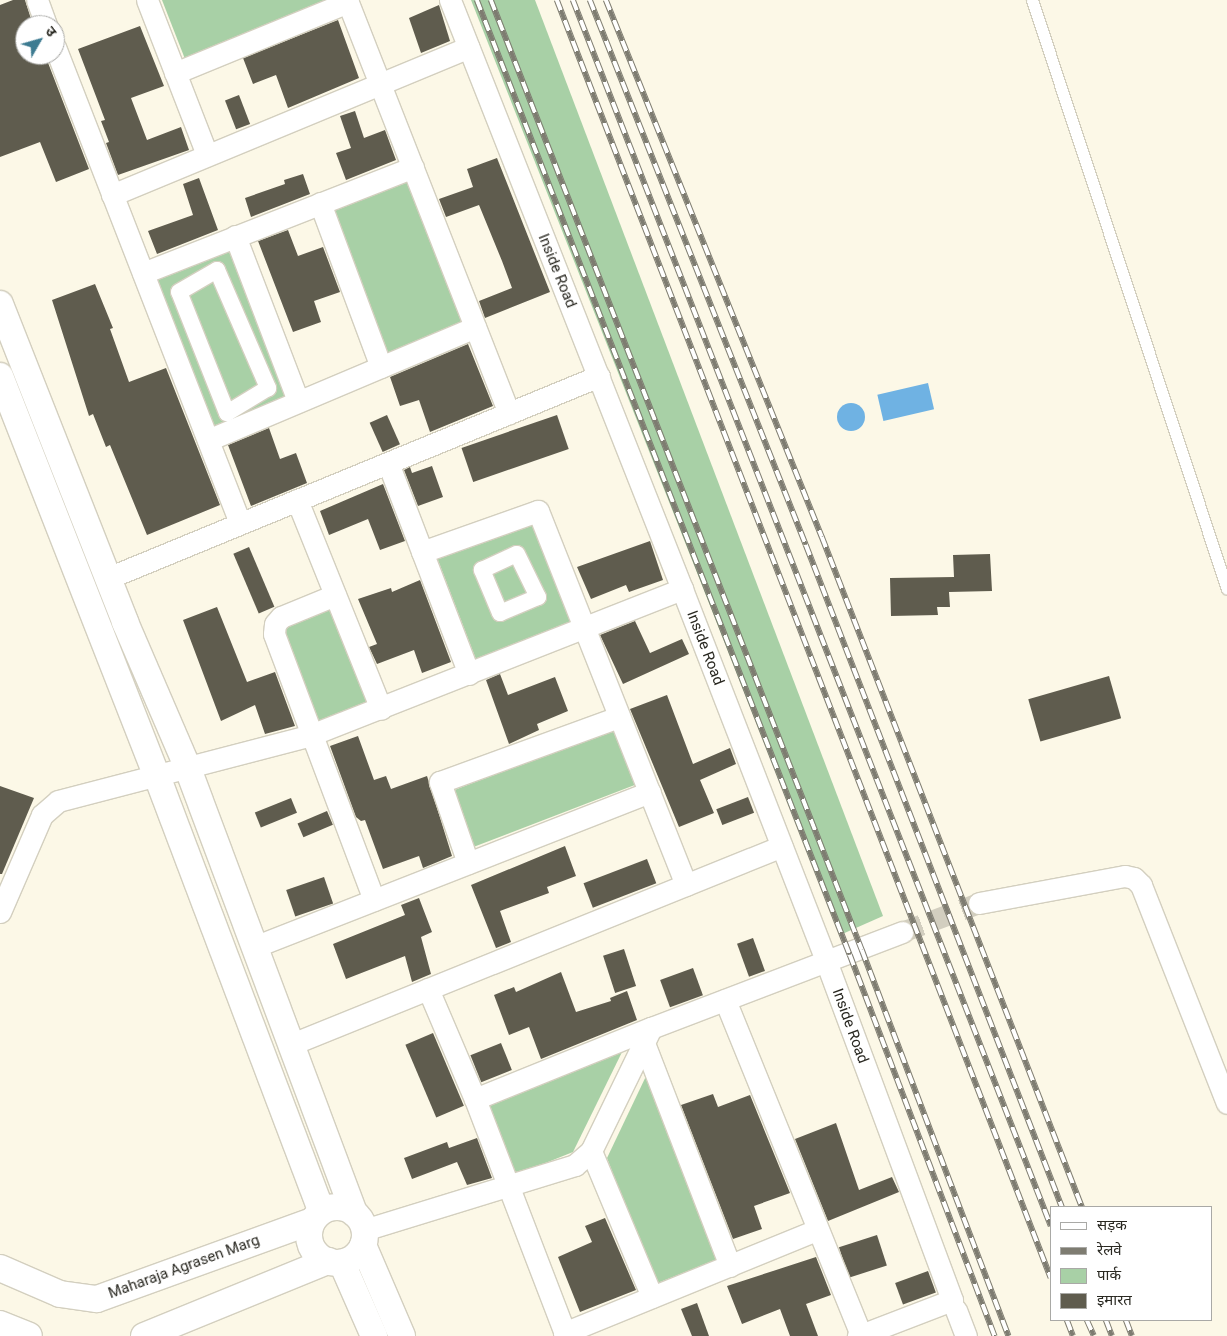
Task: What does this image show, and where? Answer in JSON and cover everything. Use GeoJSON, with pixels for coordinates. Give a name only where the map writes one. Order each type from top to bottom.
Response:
{"type":"FeatureCollection","features":[{"type":"Feature","properties":{"kind":"street"},"geometry":{"type":"LineString","coordinates":[[37,0],[42,15]]}},
{"type":"Feature","properties":{"kind":"street"},"geometry":{"type":"LineString","coordinates":[[146,0],[207,155]]}},
{"type":"Feature","properties":{"kind":"street","name":"Inside Road"},"geometry":{"type":"LineString","coordinates":[[450,0],[782,846],[966,1336]]}},
{"type":"Feature","properties":{"kind":"street"},"geometry":{"type":"LineString","coordinates":[[175,73],[348,1],[509,413]]}},
{"type":"Feature","properties":{"kind":"street"},"geometry":{"type":"LineString","coordinates":[[112,194],[468,47]]}},
{"type":"Feature","properties":{"kind":"street"},"geometry":{"type":"LineString","coordinates":[[62,65],[240,524]]}},
{"type":"Feature","properties":{"kind":"street"},"geometry":{"type":"LineString","coordinates":[[143,273],[413,167]]}},
{"type":"Feature","properties":{"kind":"street"},"geometry":{"type":"LineString","coordinates":[[320,203],[381,367]]}},
{"type":"Feature","properties":{"kind":"street"},"geometry":{"type":"LineString","coordinates":[[235,236],[298,401]]}},
{"type":"Feature","properties":{"kind":"street"},"geometry":{"type":"LineString","coordinates":[[217,270],[268,388],[227,413],[179,292],[217,270]]}},
{"type":"Feature","properties":{"kind":"street"},"geometry":{"type":"LineString","coordinates":[[0,304],[108,578],[114,627],[157,776],[316,1216],[309,1240],[312,1248],[335,1262],[374,1336]]}},
{"type":"Feature","properties":{"kind":"street"},"geometry":{"type":"LineString","coordinates":[[208,440],[475,327]]}},
{"type":"Feature","properties":{"kind":"street"},"geometry":{"type":"LineString","coordinates":[[0,376],[114,627],[187,766],[360,1229],[402,1336]]}},
{"type":"Feature","properties":{"kind":"street"},"geometry":{"type":"LineString","coordinates":[[108,578],[599,376]]}},
{"type":"Feature","properties":{"kind":"street"},"geometry":{"type":"LineString","coordinates":[[388,462],[469,674]]}},
{"type":"Feature","properties":{"kind":"street"},"geometry":{"type":"LineString","coordinates":[[297,500],[382,709]]}},
{"type":"Feature","properties":{"kind":"street"},"geometry":{"type":"LineString","coordinates":[[422,552],[538,511],[586,628],[619,717],[686,885]]}},
{"type":"Feature","properties":{"kind":"street"},"geometry":{"type":"LineString","coordinates":[[0,912],[42,815],[58,801],[311,735],[382,709],[682,589]]}},
{"type":"Feature","properties":{"kind":"street"},"geometry":{"type":"LineString","coordinates":[[335,595],[281,617],[275,624],[274,634],[374,900]]}},
{"type":"Feature","properties":{"kind":"street"},"geometry":{"type":"LineString","coordinates":[[468,863],[440,782],[619,717]]}},
{"type":"Feature","properties":{"kind":"street"},"geometry":{"type":"LineString","coordinates":[[254,947],[650,792]]}},
{"type":"Feature","properties":{"kind":"street"},"geometry":{"type":"LineString","coordinates":[[292,1044],[782,846]]}},
{"type":"Feature","properties":{"kind":"street"},"geometry":{"type":"LineString","coordinates":[[979,903],[1125,876],[1134,878],[1141,885],[1225,1091]]}},
{"type":"Feature","properties":{"kind":"street"},"geometry":{"type":"LineString","coordinates":[[475,1099],[647,1036],[725,1000],[902,932]]}},
{"type":"Feature","properties":{"kind":"street"},"geometry":{"type":"LineString","coordinates":[[428,989],[475,1099],[565,1334],[817,1230]]}},
{"type":"Feature","properties":{"kind":"street"},"geometry":{"type":"LineString","coordinates":[[725,1000],[859,1335],[954,1305]]}},
{"type":"Feature","properties":{"kind":"street"},"geometry":{"type":"LineString","coordinates":[[360,1229],[509,1187],[575,1165],[591,1151],[647,1036]]}},
{"type":"Feature","properties":{"kind":"street"},"geometry":{"type":"LineString","coordinates":[[647,1036],[730,1266]]}},
{"type":"Feature","properties":{"kind":"street"},"geometry":{"type":"LineString","coordinates":[[591,1151],[652,1297]]}},
{"type":"Feature","properties":{"kind":"street"},"geometry":{"type":"LineString","coordinates":[[316,1216],[335,1207],[360,1229]]}},
{"type":"Feature","properties":{"kind":"street","name":"Maharaja Agrasen Marg"},"geometry":{"type":"LineString","coordinates":[[0,1268],[60,1294],[97,1299],[316,1216]]}},
{"type":"Feature","properties":{"kind":"street"},"geometry":{"type":"LineString","coordinates":[[144,1336],[335,1262],[353,1258],[360,1229]]}},
{"type":"Feature","properties":{"kind":"street"},"geometry":{"type":"LineString","coordinates":[[0,1324],[29,1336]]}},
{"type":"Feature","properties":{"kind":"lane"},"geometry":{"type":"LineString","coordinates":[[1032,0],[1227,588]]}},
{"type":"Feature","properties":{"kind":"green space"},"geometry":{"type":"Polygon","coordinates":[[[162,0],[334,0],[185,59],[162,0]]]}},
{"type":"Feature","properties":{"kind":"green space"},"geometry":{"type":"Polygon","coordinates":[[[471,0],[535,0],[883,916],[840,935],[471,0]]]}},
{"type":"Feature","properties":{"kind":"green space"},"geometry":{"type":"Polygon","coordinates":[[[407,177],[464,325],[386,356],[329,207],[407,177]]]}},
{"type":"Feature","properties":{"kind":"green space"},"geometry":{"type":"Polygon","coordinates":[[[230,250],[290,398],[213,429],[153,281],[230,250]]]}},
{"type":"Feature","properties":{"kind":"green space"},"geometry":{"type":"Polygon","coordinates":[[[536,517],[576,622],[476,660],[436,555],[536,517]]]}},
{"type":"Feature","properties":{"kind":"green space"},"geometry":{"type":"Polygon","coordinates":[[[333,605],[370,706],[310,727],[274,627],[333,605]]]}},
{"type":"Feature","properties":{"kind":"green space"},"geometry":{"type":"Polygon","coordinates":[[[621,726],[643,782],[469,849],[447,793],[621,726]]]}},
{"type":"Feature","properties":{"kind":"green space"},"geometry":{"type":"Polygon","coordinates":[[[624,1048],[573,1152],[513,1176],[484,1105],[624,1048]]]}},
{"type":"Feature","properties":{"kind":"green space"},"geometry":{"type":"Polygon","coordinates":[[[648,1072],[719,1259],[655,1284],[607,1158],[648,1072]]]}},
{"type":"Feature","properties":{"kind":"water"},"geometry":{"type":"Polygon","coordinates":[[[928,383],[934,409],[883,421],[877,395],[928,383]]]}},
{"type":"Feature","properties":{"kind":"water"},"geometry":{"type":"Polygon","coordinates":[[[851,403],[861,407],[865,417],[861,427],[851,431],[841,427],[837,417],[841,407],[851,403]]]}},
{"type":"Feature","properties":{"kind":"building"},"geometry":{"type":"Polygon","coordinates":[[[13,0],[25,0],[30,15],[15,15],[15,65],[49,65],[89,169],[56,182],[40,142],[0,157],[0,5],[13,0]]]}},
{"type":"Feature","properties":{"kind":"building"},"geometry":{"type":"Polygon","coordinates":[[[439,5],[450,41],[421,53],[409,18],[439,5]]]}},
{"type":"Feature","properties":{"kind":"building"},"geometry":{"type":"Polygon","coordinates":[[[338,20],[359,78],[288,108],[276,75],[253,84],[243,58],[338,20]]]}},
{"type":"Feature","properties":{"kind":"building"},"geometry":{"type":"Polygon","coordinates":[[[140,26],[164,86],[131,98],[147,140],[181,127],[189,150],[118,175],[106,143],[109,142],[101,121],[105,120],[78,49],[140,26]]]}},
{"type":"Feature","properties":{"kind":"building"},"geometry":{"type":"Polygon","coordinates":[[[239,95],[250,124],[236,129],[225,100],[239,95]]]}},
{"type":"Feature","properties":{"kind":"building"},"geometry":{"type":"Polygon","coordinates":[[[355,111],[364,138],[385,130],[396,160],[346,180],[336,153],[351,148],[340,116],[355,111]]]}},
{"type":"Feature","properties":{"kind":"building"},"geometry":{"type":"Polygon","coordinates":[[[497,158],[550,292],[485,318],[479,301],[512,288],[502,261],[479,205],[446,217],[439,199],[473,187],[467,169],[497,158]]]}},
{"type":"Feature","properties":{"kind":"building"},"geometry":{"type":"Polygon","coordinates":[[[303,174],[310,194],[251,217],[245,198],[285,184],[284,180],[303,174]]]}},
{"type":"Feature","properties":{"kind":"building"},"geometry":{"type":"Polygon","coordinates":[[[199,178],[218,230],[157,254],[148,231],[193,215],[183,184],[199,178]]]}},
{"type":"Feature","properties":{"kind":"building"},"geometry":{"type":"Polygon","coordinates":[[[288,230],[298,256],[323,247],[340,292],[314,301],[321,322],[293,332],[258,241],[288,230]]]}},
{"type":"Feature","properties":{"kind":"building"},"geometry":{"type":"Polygon","coordinates":[[[95,284],[113,328],[110,329],[129,382],[166,368],[220,505],[147,535],[110,445],[106,447],[93,414],[89,416],[52,300],[95,284]]]}},
{"type":"Feature","properties":{"kind":"building"},"geometry":{"type":"Polygon","coordinates":[[[468,344],[493,406],[430,432],[419,400],[400,406],[390,377],[468,344]]]}},
{"type":"Feature","properties":{"kind":"building"},"geometry":{"type":"Polygon","coordinates":[[[387,415],[400,444],[383,452],[370,423],[387,415]]]}},
{"type":"Feature","properties":{"kind":"building"},"geometry":{"type":"Polygon","coordinates":[[[557,415],[569,449],[473,482],[462,448],[557,415]]]}},
{"type":"Feature","properties":{"kind":"building"},"geometry":{"type":"Polygon","coordinates":[[[269,428],[280,459],[296,453],[307,483],[251,506],[228,445],[269,428]]]}},
{"type":"Feature","properties":{"kind":"building"},"geometry":{"type":"Polygon","coordinates":[[[432,466],[443,497],[418,506],[404,470],[410,467],[412,473],[432,466]]]}},
{"type":"Feature","properties":{"kind":"building"},"geometry":{"type":"Polygon","coordinates":[[[383,484],[405,541],[380,550],[368,519],[329,535],[320,511],[383,484]]]}},
{"type":"Feature","properties":{"kind":"building"},"geometry":{"type":"Polygon","coordinates":[[[650,541],[663,580],[629,592],[626,585],[591,599],[577,567],[650,541]]]}},
{"type":"Feature","properties":{"kind":"building"},"geometry":{"type":"Polygon","coordinates":[[[249,547],[274,607],[259,613],[233,554],[249,547]]]}},
{"type":"Feature","properties":{"kind":"building"},"geometry":{"type":"Polygon","coordinates":[[[990,554],[992,591],[949,592],[950,607],[937,607],[938,615],[891,616],[890,578],[954,577],[953,555],[990,554]]]}},
{"type":"Feature","properties":{"kind":"building"},"geometry":{"type":"Polygon","coordinates":[[[420,580],[451,662],[422,673],[414,650],[377,664],[369,647],[377,644],[358,599],[391,588],[392,592],[420,580]]]}},
{"type":"Feature","properties":{"kind":"building"},"geometry":{"type":"Polygon","coordinates":[[[217,607],[247,682],[275,672],[295,726],[265,734],[255,705],[221,721],[183,620],[217,607]]]}},
{"type":"Feature","properties":{"kind":"building"},"geometry":{"type":"Polygon","coordinates":[[[635,621],[650,653],[682,639],[689,654],[623,684],[600,635],[635,621]]]}},
{"type":"Feature","properties":{"kind":"building"},"geometry":{"type":"Polygon","coordinates":[[[500,674],[508,695],[555,677],[568,711],[537,724],[539,730],[509,744],[486,680],[500,674]]]}},
{"type":"Feature","properties":{"kind":"building"},"geometry":{"type":"Polygon","coordinates":[[[1109,676],[1121,718],[1040,741],[1028,699],[1109,676]]]}},
{"type":"Feature","properties":{"kind":"building"},"geometry":{"type":"Polygon","coordinates":[[[667,695],[693,764],[730,748],[736,764],[700,780],[714,813],[679,827],[630,709],[667,695]]]}},
{"type":"Feature","properties":{"kind":"building"},"geometry":{"type":"Polygon","coordinates":[[[358,736],[374,780],[386,776],[391,789],[427,776],[452,856],[423,868],[419,856],[383,869],[365,820],[361,821],[356,817],[330,746],[358,736]]]}},
{"type":"Feature","properties":{"kind":"building"},"geometry":{"type":"Polygon","coordinates":[[[0,786],[34,798],[2,874],[0,874],[0,786]]]}},
{"type":"Feature","properties":{"kind":"building"},"geometry":{"type":"Polygon","coordinates":[[[748,797],[754,813],[722,825],[716,809],[748,797]]]}},
{"type":"Feature","properties":{"kind":"building"},"geometry":{"type":"Polygon","coordinates":[[[291,798],[297,813],[261,827],[255,813],[291,798]]]}},
{"type":"Feature","properties":{"kind":"building"},"geometry":{"type":"Polygon","coordinates":[[[327,811],[333,825],[303,837],[298,824],[327,811]]]}},
{"type":"Feature","properties":{"kind":"building"},"geometry":{"type":"Polygon","coordinates":[[[565,846],[576,876],[547,887],[549,893],[500,911],[511,942],[496,948],[471,885],[565,846]]]}},
{"type":"Feature","properties":{"kind":"building"},"geometry":{"type":"Polygon","coordinates":[[[647,859],[656,883],[593,908],[584,883],[647,859]]]}},
{"type":"Feature","properties":{"kind":"building"},"geometry":{"type":"Polygon","coordinates":[[[324,877],[333,903],[295,916],[286,890],[324,877]]]}},
{"type":"Feature","properties":{"kind":"building"},"geometry":{"type":"Polygon","coordinates":[[[419,898],[432,932],[421,937],[431,974],[412,982],[405,956],[346,979],[333,944],[405,915],[401,905],[419,898]]]}},
{"type":"Feature","properties":{"kind":"building"},"geometry":{"type":"Polygon","coordinates":[[[753,938],[765,971],[749,977],[737,944],[753,938]]]}},
{"type":"Feature","properties":{"kind":"building"},"geometry":{"type":"Polygon","coordinates":[[[624,949],[636,986],[615,993],[603,956],[624,949]]]}},
{"type":"Feature","properties":{"kind":"building"},"geometry":{"type":"Polygon","coordinates":[[[693,968],[703,995],[670,1007],[660,980],[693,968]]]}},
{"type":"Feature","properties":{"kind":"building"},"geometry":{"type":"Polygon","coordinates":[[[561,972],[576,1012],[611,1001],[610,998],[627,991],[637,1020],[541,1059],[529,1027],[509,1035],[494,995],[514,987],[516,992],[561,972]]]}},
{"type":"Feature","properties":{"kind":"building"},"geometry":{"type":"Polygon","coordinates":[[[433,1033],[464,1106],[436,1117],[405,1045],[433,1033]]]}},
{"type":"Feature","properties":{"kind":"building"},"geometry":{"type":"Polygon","coordinates":[[[501,1043],[512,1070],[481,1082],[470,1055],[501,1043]]]}},
{"type":"Feature","properties":{"kind":"building"},"geometry":{"type":"Polygon","coordinates":[[[713,1094],[718,1107],[750,1095],[790,1193],[754,1206],[762,1229],[733,1239],[681,1105],[713,1094]]]}},
{"type":"Feature","properties":{"kind":"building"},"geometry":{"type":"Polygon","coordinates":[[[836,1123],[859,1190],[892,1177],[899,1192],[828,1221],[795,1139],[836,1123]]]}},
{"type":"Feature","properties":{"kind":"building"},"geometry":{"type":"Polygon","coordinates":[[[477,1138],[492,1178],[467,1185],[457,1162],[412,1179],[404,1158],[447,1142],[449,1148],[477,1138]]]}},
{"type":"Feature","properties":{"kind":"building"},"geometry":{"type":"Polygon","coordinates":[[[605,1218],[636,1290],[580,1312],[558,1257],[592,1242],[585,1226],[605,1218]]]}},
{"type":"Feature","properties":{"kind":"building"},"geometry":{"type":"Polygon","coordinates":[[[877,1235],[887,1265],[849,1278],[839,1247],[877,1235]]]}},
{"type":"Feature","properties":{"kind":"building"},"geometry":{"type":"Polygon","coordinates":[[[816,1257],[831,1295],[806,1304],[818,1336],[790,1336],[780,1309],[742,1324],[727,1286],[816,1257]]]}},
{"type":"Feature","properties":{"kind":"building"},"geometry":{"type":"Polygon","coordinates":[[[928,1271],[936,1293],[903,1305],[895,1283],[928,1271]]]}},
{"type":"Feature","properties":{"kind":"building"},"geometry":{"type":"Polygon","coordinates":[[[697,1303],[709,1336],[692,1336],[681,1309],[697,1303]]]}},
{"type":"Feature","properties":{"kind":"tunnel"},"geometry":{"type":"LineString","coordinates":[[902,932],[979,903]]}},
{"type":"Feature","properties":{"kind":"railway"},"geometry":{"type":"LineString","coordinates":[[477,0],[850,955],[995,1336]]}},
{"type":"Feature","properties":{"kind":"railway"},"geometry":{"type":"LineString","coordinates":[[491,0],[862,950],[1009,1336]]}},
{"type":"Feature","properties":{"kind":"railway"},"geometry":{"type":"LineString","coordinates":[[557,0],[1050,1275]]}},
{"type":"Feature","properties":{"kind":"railway"},"geometry":{"type":"LineString","coordinates":[[573,0],[1050,1223]]}},
{"type":"Feature","properties":{"kind":"railway"},"geometry":{"type":"LineString","coordinates":[[590,0],[806,545],[1062,1206]]}},
{"type":"Feature","properties":{"kind":"railway"},"geometry":{"type":"LineString","coordinates":[[606,0],[822,537],[1082,1206]]}},
{"type":"Feature","properties":{"kind":"railway"},"geometry":{"type":"LineString","coordinates":[[1067,1321],[1073,1336]]}},
{"type":"Feature","properties":{"kind":"railway"},"geometry":{"type":"LineString","coordinates":[[1087,1321],[1094,1336]]}},
{"type":"Feature","properties":{"kind":"railway"},"geometry":{"type":"LineString","coordinates":[[1106,1321],[1112,1336]]}},
{"type":"Feature","properties":{"kind":"railway"},"geometry":{"type":"LineString","coordinates":[[1126,1321],[1132,1336]]}}]}
